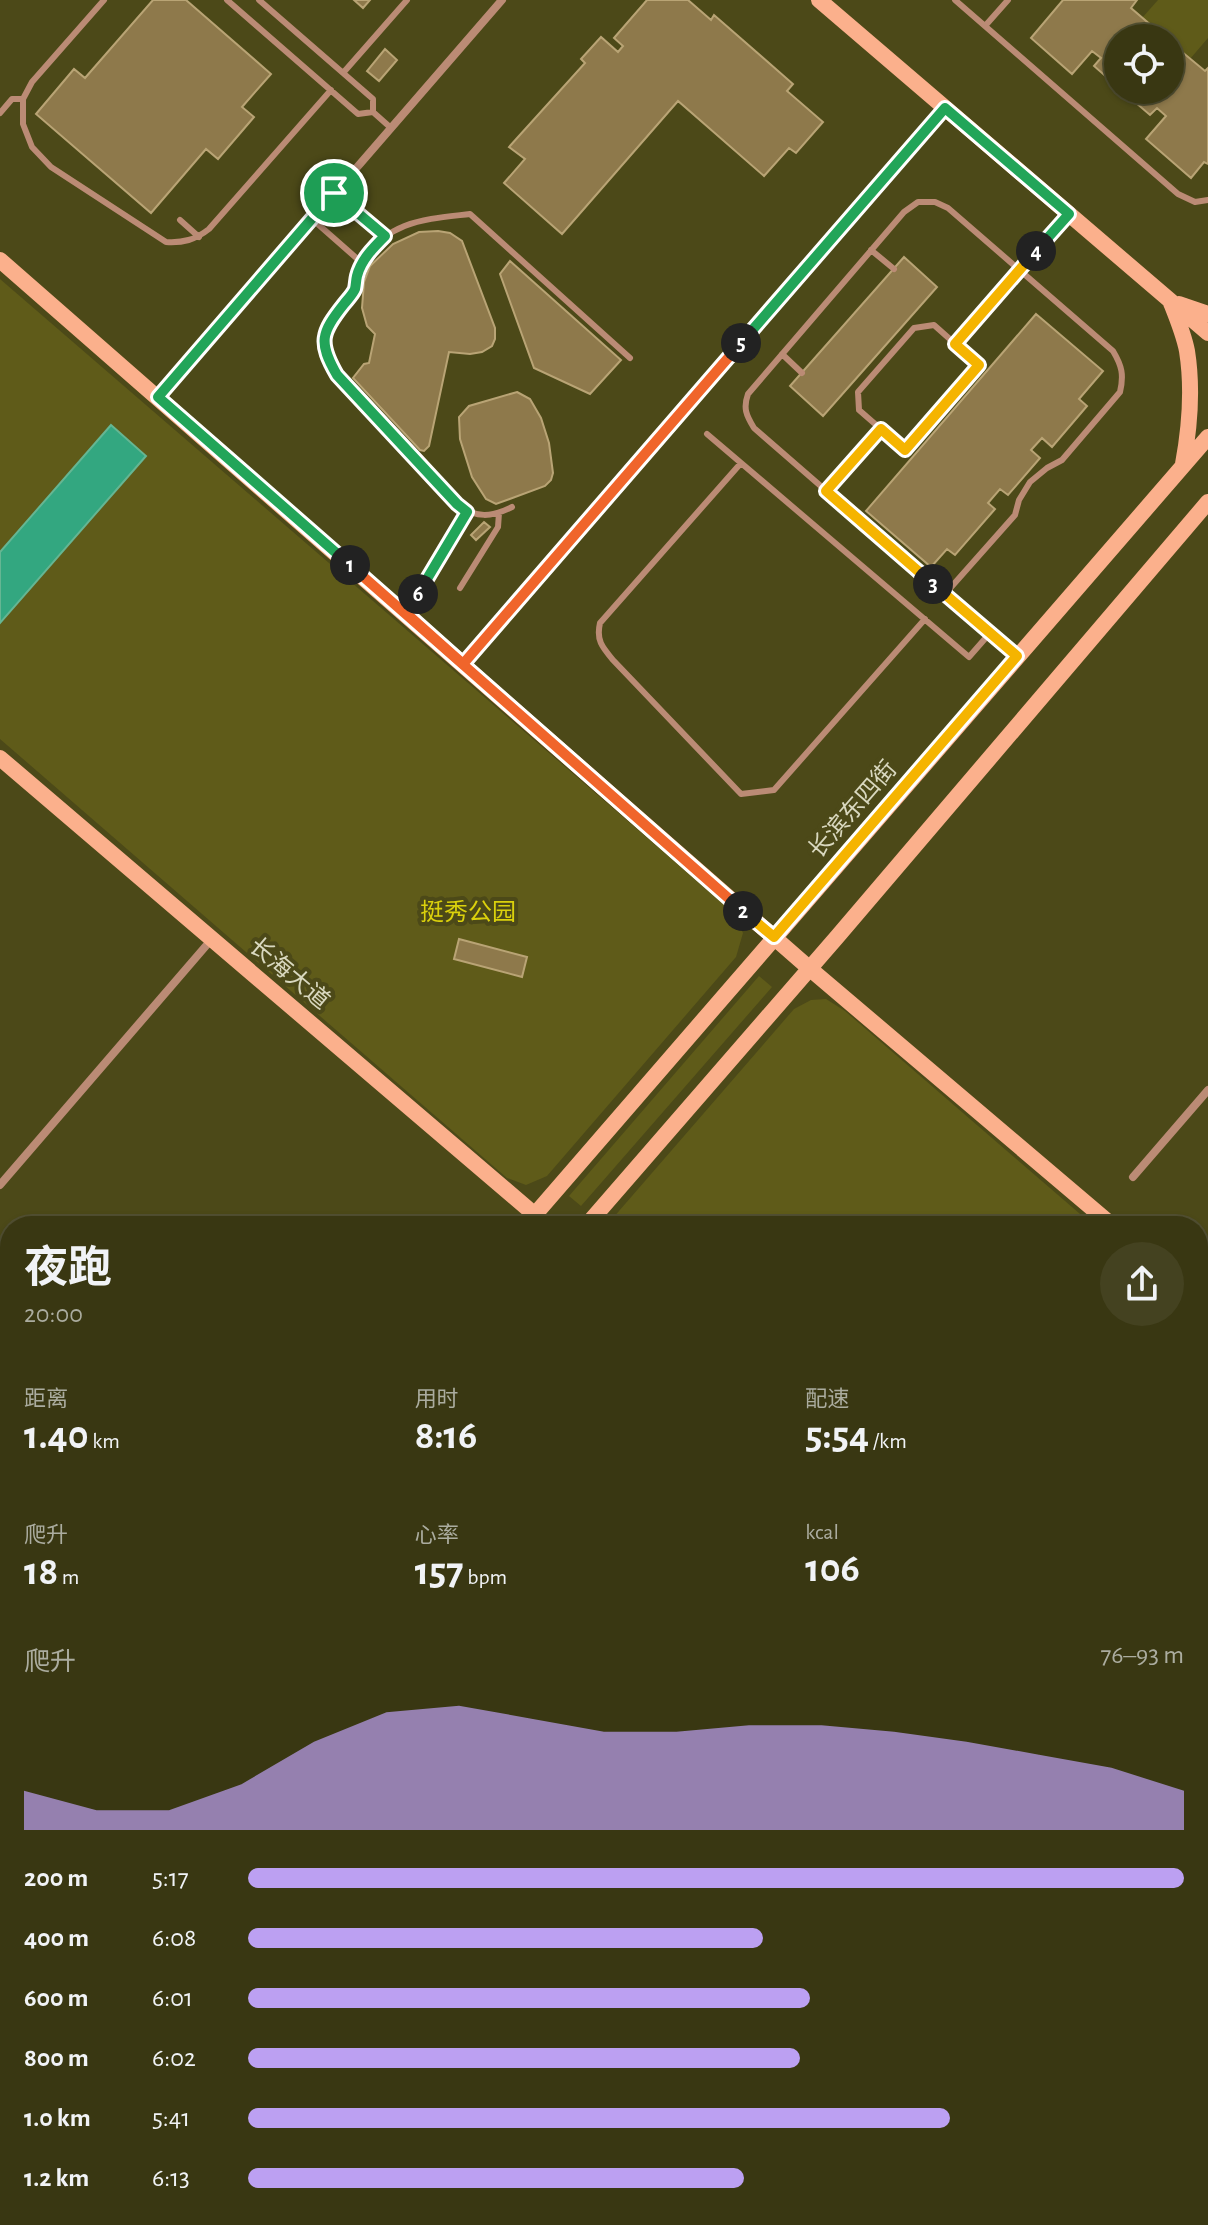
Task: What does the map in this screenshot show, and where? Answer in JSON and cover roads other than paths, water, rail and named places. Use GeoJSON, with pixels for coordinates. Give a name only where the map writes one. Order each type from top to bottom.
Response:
{"type":"FeatureCollection","features":[{"type":"Feature","properties":{"kind":"street"},"geometry":{"type":"LineString","coordinates":[[158,397],[502,0]]}},
{"type":"Feature","properties":{"kind":"street"},"geometry":{"type":"LineString","coordinates":[[819,0],[1208,333]]}},
{"type":"Feature","properties":{"kind":"street"},"geometry":{"type":"LineString","coordinates":[[463,664],[945,108]]}},
{"type":"Feature","properties":{"kind":"street"},"geometry":{"type":"LineString","coordinates":[[0,260],[809,968],[1101,1216]]}},
{"type":"Feature","properties":{"kind":"street"},"geometry":{"type":"LineString","coordinates":[[1171,301],[1208,314]]}},
{"type":"Feature","properties":{"kind":"street"},"geometry":{"type":"LineString","coordinates":[[1171,301],[1187,348],[1190,385],[1190,426],[1183,467]]}},
{"type":"Feature","properties":{"kind":"street","name":"长滨东四街"},"geometry":{"type":"LineString","coordinates":[[533,1216],[1208,437]]}},
{"type":"Feature","properties":{"kind":"street"},"geometry":{"type":"LineString","coordinates":[[595,1216],[1208,502]]}},
{"type":"Feature","properties":{"kind":"street","name":"长海大道"},"geometry":{"type":"LineString","coordinates":[[0,758],[525,1216]]}},
{"type":"Feature","properties":{"kind":"street"},"geometry":{"type":"LineString","coordinates":[[0,1185],[211,940]]}},
{"type":"Feature","properties":{"kind":"street"},"geometry":{"type":"LineString","coordinates":[[1133,1177],[1208,1090]]}},
{"type":"Feature","properties":{"kind":"lane"},"geometry":{"type":"LineString","coordinates":[[104,0],[32,82],[23,99],[23,124],[32,147],[51,167],[166,242],[182,243],[199,237],[209,229],[331,90]]}},
{"type":"Feature","properties":{"kind":"lane"},"geometry":{"type":"LineString","coordinates":[[227,0],[358,114],[373,112]]}},
{"type":"Feature","properties":{"kind":"lane"},"geometry":{"type":"LineString","coordinates":[[259,0],[373,99],[373,112],[391,128]]}},
{"type":"Feature","properties":{"kind":"lane"},"geometry":{"type":"LineString","coordinates":[[343,73],[407,0]]}},
{"type":"Feature","properties":{"kind":"lane"},"geometry":{"type":"LineString","coordinates":[[955,0],[1178,194],[1195,202],[1208,200]]}},
{"type":"Feature","properties":{"kind":"lane"},"geometry":{"type":"LineString","coordinates":[[985,26],[1008,0]]}},
{"type":"Feature","properties":{"kind":"lane"},"geometry":{"type":"LineString","coordinates":[[0,113],[12,99],[23,99]]}},
{"type":"Feature","properties":{"kind":"lane"},"geometry":{"type":"LineString","coordinates":[[334,193],[385,236]]}},
{"type":"Feature","properties":{"kind":"lane"},"geometry":{"type":"LineString","coordinates":[[945,594],[1015,515],[1019,500],[1030,482],[1062,460],[1120,392],[1123,379],[1122,365],[1113,351],[1020,270],[948,208],[935,202],[918,202],[904,212],[748,394],[744,404],[746,416],[754,428],[826,491],[990,633],[1017,656]]}},
{"type":"Feature","properties":{"kind":"lane"},"geometry":{"type":"LineString","coordinates":[[512,507],[499,513],[480,515],[467,512],[457,504],[337,375],[326,356],[324,334],[355,290],[362,263],[371,249],[401,226],[419,220],[470,214],[630,358]]}},
{"type":"Feature","properties":{"kind":"lane"},"geometry":{"type":"LineString","coordinates":[[955,344],[1069,214]]}},
{"type":"Feature","properties":{"kind":"lane"},"geometry":{"type":"LineString","coordinates":[[312,219],[362,263]]}},
{"type":"Feature","properties":{"kind":"lane"},"geometry":{"type":"LineString","coordinates":[[180,220],[199,237]]}},
{"type":"Feature","properties":{"kind":"lane"},"geometry":{"type":"LineString","coordinates":[[871,250],[894,269]]}},
{"type":"Feature","properties":{"kind":"lane"},"geometry":{"type":"LineString","coordinates":[[934,325],[979,365],[905,450],[881,429],[859,410],[858,392],[914,328],[934,325]]}},
{"type":"Feature","properties":{"kind":"lane"},"geometry":{"type":"LineString","coordinates":[[782,354],[802,373]]}},
{"type":"Feature","properties":{"kind":"lane"},"geometry":{"type":"LineString","coordinates":[[826,491],[881,429]]}},
{"type":"Feature","properties":{"kind":"lane"},"geometry":{"type":"LineString","coordinates":[[707,434],[969,657],[990,633]]}},
{"type":"Feature","properties":{"kind":"lane"},"geometry":{"type":"LineString","coordinates":[[741,463],[600,623],[598,633],[600,645],[613,660],[741,794],[774,790],[925,619]]}},
{"type":"Feature","properties":{"kind":"lane"},"geometry":{"type":"LineString","coordinates":[[407,614],[467,512]]}},
{"type":"Feature","properties":{"kind":"lane"},"geometry":{"type":"LineString","coordinates":[[460,588],[498,527],[499,513]]}},
{"type":"Feature","properties":{"kind":"park label","name":"挺秀公园"},"geometry":{"type":"Point","coordinates":[468,913]}}]}
